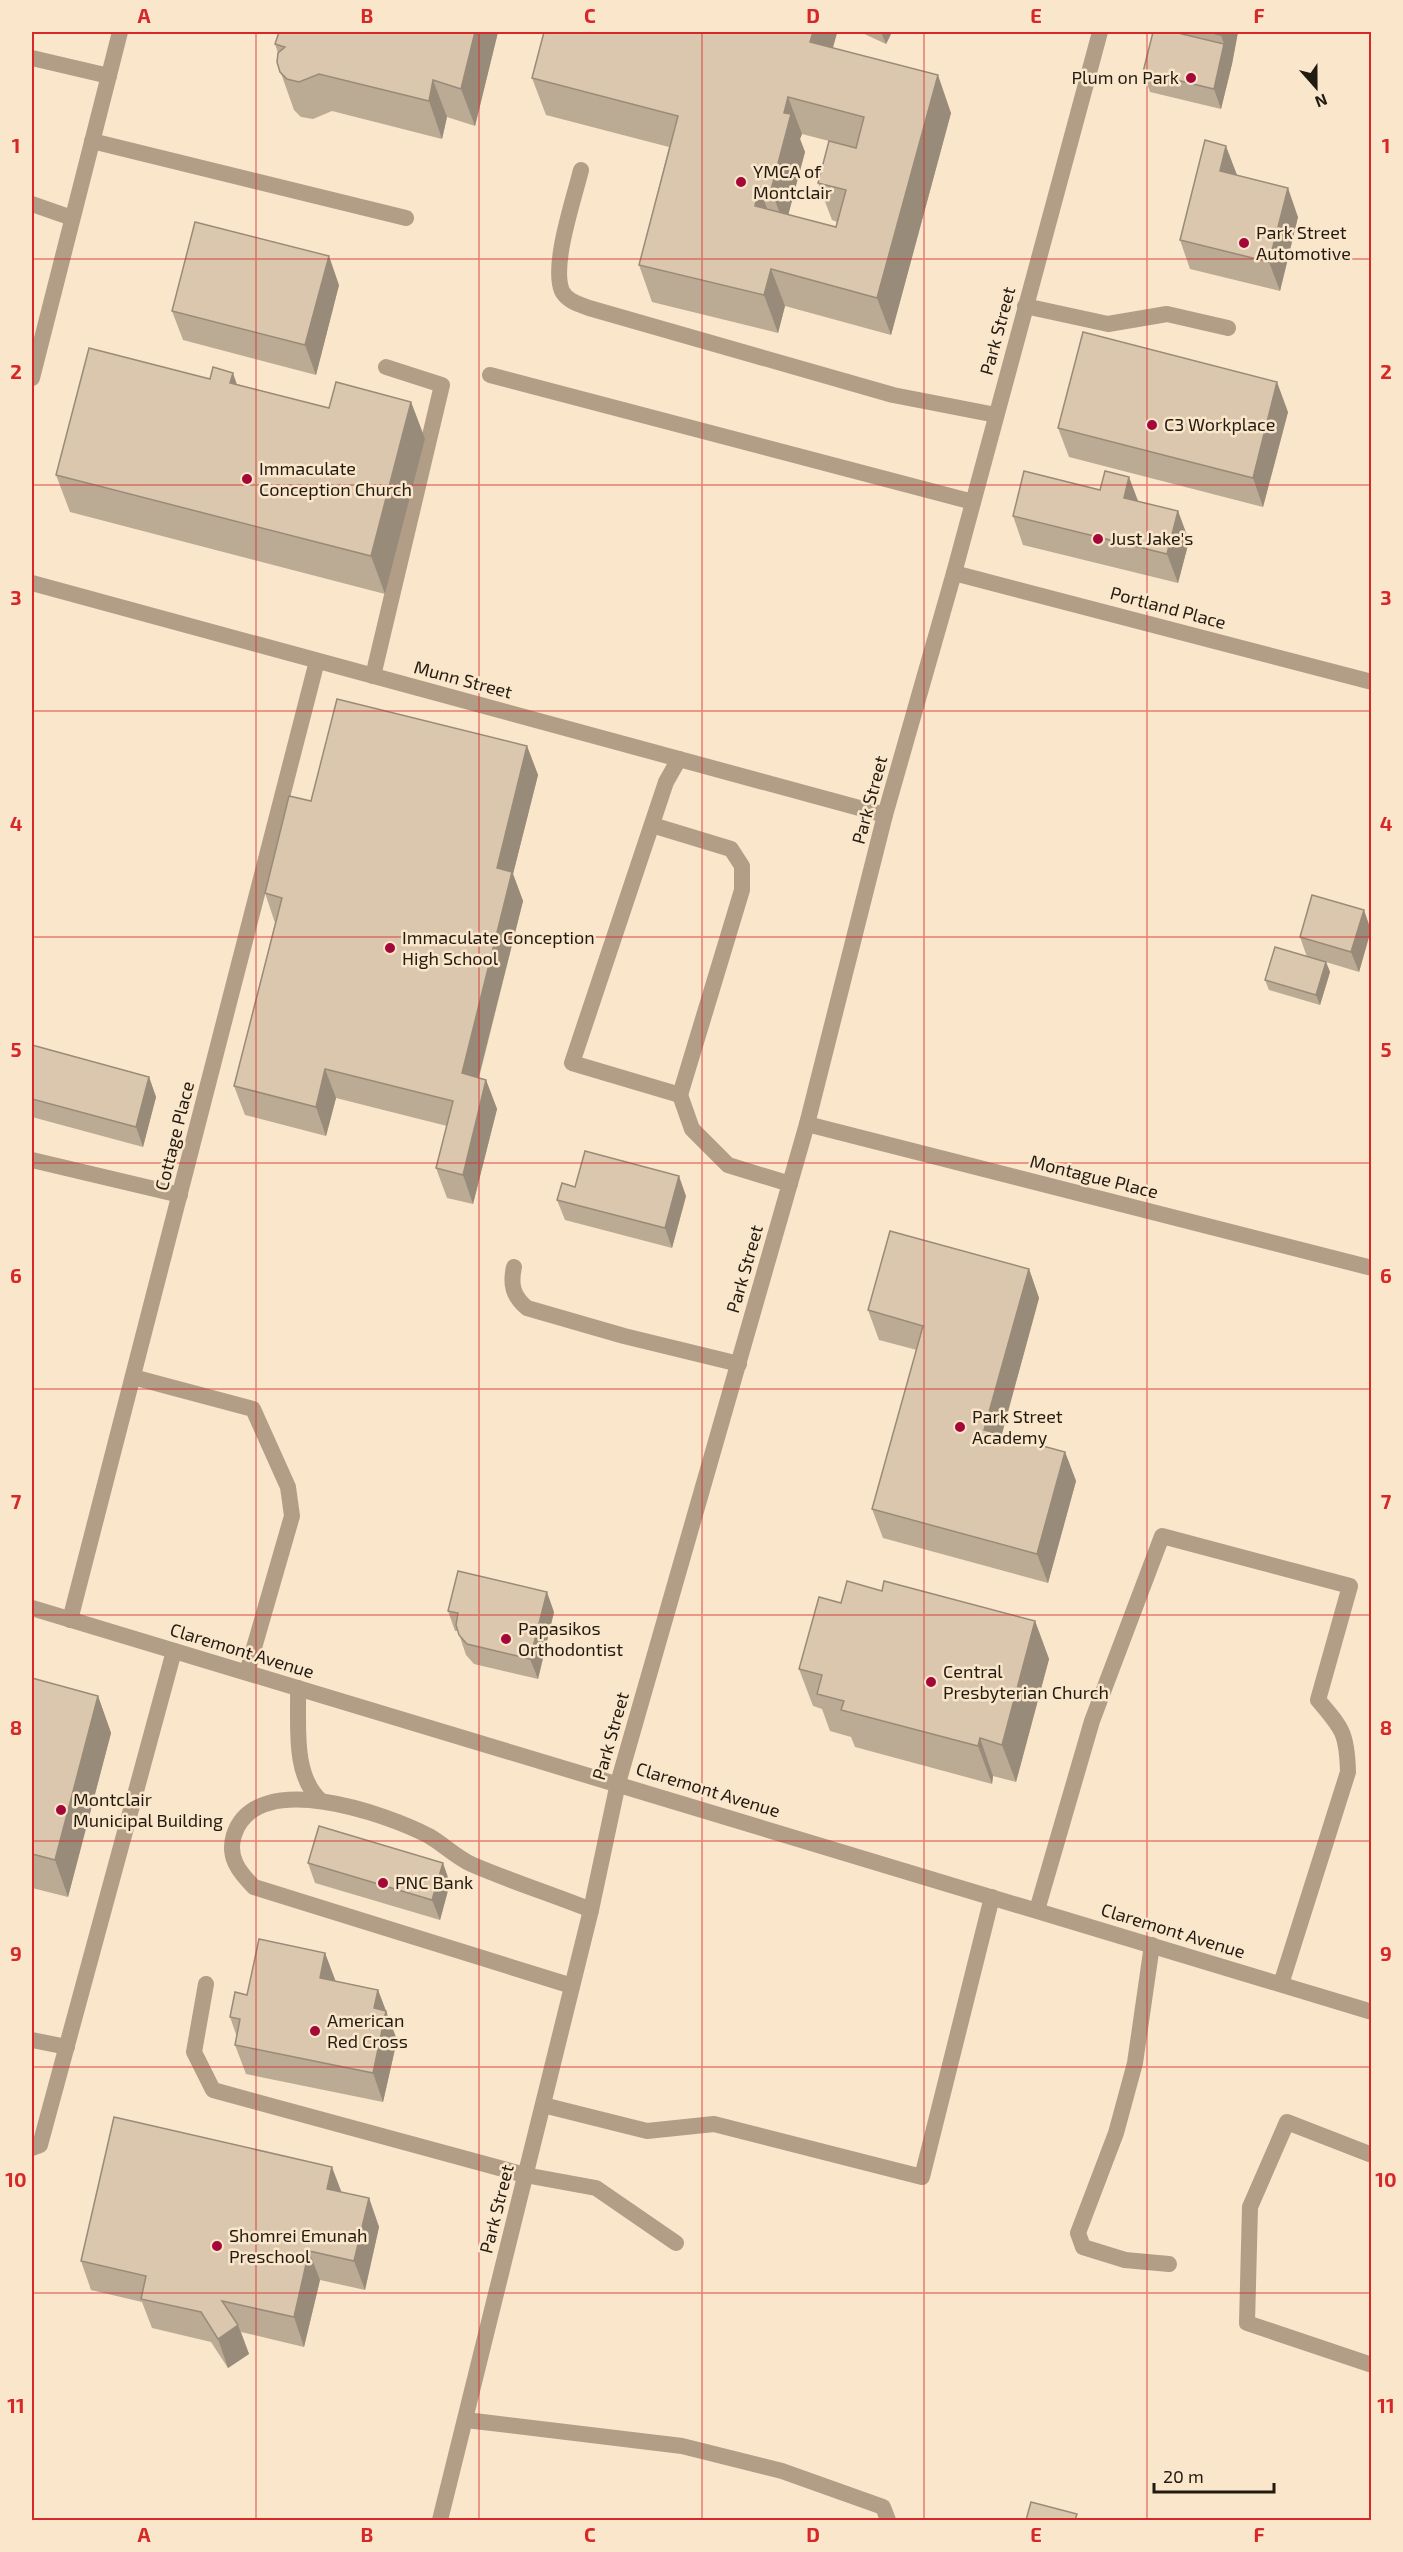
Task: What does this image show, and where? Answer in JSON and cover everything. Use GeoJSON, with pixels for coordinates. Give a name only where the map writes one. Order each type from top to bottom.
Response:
{"type":"FeatureCollection","features":[{"type":"Feature","properties":{"kind":"street"},"geometry":{"type":"LineString","coordinates":[[32,378],[36,339],[72,218],[120,32]]}},
{"type":"Feature","properties":{"kind":"street","name":"Park Street"},"geometry":{"type":"LineString","coordinates":[[440,2520],[591,1910],[618,1783],[807,1124],[885,815],[954,573],[1100,32]]}},
{"type":"Feature","properties":{"kind":"street"},"geometry":{"type":"LineString","coordinates":[[32,58],[108,76]]}},
{"type":"Feature","properties":{"kind":"street"},"geometry":{"type":"LineString","coordinates":[[92,141],[406,218]]}},
{"type":"Feature","properties":{"kind":"street"},"geometry":{"type":"LineString","coordinates":[[581,170],[559,257],[562,290],[569,300],[589,308],[893,395],[996,415]]}},
{"type":"Feature","properties":{"kind":"street"},"geometry":{"type":"LineString","coordinates":[[32,204],[72,218]]}},
{"type":"Feature","properties":{"kind":"street"},"geometry":{"type":"LineString","coordinates":[[1025,306],[1108,324],[1167,314],[1228,328]]}},
{"type":"Feature","properties":{"kind":"street"},"geometry":{"type":"LineString","coordinates":[[373,676],[442,386],[386,367]]}},
{"type":"Feature","properties":{"kind":"street"},"geometry":{"type":"LineString","coordinates":[[490,375],[973,502]]}},
{"type":"Feature","properties":{"kind":"street","name":"Portland Place"},"geometry":{"type":"LineString","coordinates":[[954,573],[1371,682]]}},
{"type":"Feature","properties":{"kind":"street","name":"Munn Street"},"geometry":{"type":"LineString","coordinates":[[32,583],[885,815]]}},
{"type":"Feature","properties":{"kind":"street","name":"Cottage Place"},"geometry":{"type":"LineString","coordinates":[[70,1620],[317,661]]}},
{"type":"Feature","properties":{"kind":"street"},"geometry":{"type":"LineString","coordinates":[[679,759],[666,782],[572,1063],[680,1095]]}},
{"type":"Feature","properties":{"kind":"street"},"geometry":{"type":"LineString","coordinates":[[652,825],[730,849],[742,866],[742,890],[680,1095],[692,1129],[728,1165],[790,1184]]}},
{"type":"Feature","properties":{"kind":"street","name":"Montague Place"},"geometry":{"type":"LineString","coordinates":[[807,1124],[1371,1268]]}},
{"type":"Feature","properties":{"kind":"street"},"geometry":{"type":"LineString","coordinates":[[32,1160],[180,1195]]}},
{"type":"Feature","properties":{"kind":"street"},"geometry":{"type":"LineString","coordinates":[[514,1267],[512,1277],[515,1297],[527,1308],[624,1336],[738,1364]]}},
{"type":"Feature","properties":{"kind":"street"},"geometry":{"type":"LineString","coordinates":[[133,1377],[253,1409],[272,1446],[288,1487],[292,1516],[247,1672]]}},
{"type":"Feature","properties":{"kind":"street"},"geometry":{"type":"LineString","coordinates":[[1037,1910],[1092,1721],[1162,1536],[1350,1586],[1318,1700],[1339,1724],[1347,1744],[1348,1772],[1281,1984]]}},
{"type":"Feature","properties":{"kind":"street","name":"Claremont Avenue"},"geometry":{"type":"LineString","coordinates":[[32,1608],[1371,2012]]}},
{"type":"Feature","properties":{"kind":"street"},"geometry":{"type":"LineString","coordinates":[[32,2148],[40,2145],[174,1651]]}},
{"type":"Feature","properties":{"kind":"street"},"geometry":{"type":"LineString","coordinates":[[298,1688],[304,1777],[313,1794],[321,1801]]}},
{"type":"Feature","properties":{"kind":"street"},"geometry":{"type":"LineString","coordinates":[[572,1986],[254,1887],[240,1872],[231,1848],[235,1833],[243,1819],[255,1809],[271,1802],[295,1799],[321,1801],[378,1814],[429,1836],[468,1863],[591,1910]]}},
{"type":"Feature","properties":{"kind":"street"},"geometry":{"type":"LineString","coordinates":[[543,2105],[647,2131],[714,2124],[922,2177],[992,1897]]}},
{"type":"Feature","properties":{"kind":"street"},"geometry":{"type":"LineString","coordinates":[[1152,1945],[1135,2063],[1116,2133],[1078,2233],[1083,2247],[1125,2260],[1169,2264]]}},
{"type":"Feature","properties":{"kind":"street"},"geometry":{"type":"LineString","coordinates":[[206,1984],[194,2052],[213,2090],[525,2175],[596,2188],[676,2242]]}},
{"type":"Feature","properties":{"kind":"street"},"geometry":{"type":"LineString","coordinates":[[32,2040],[67,2047]]}},
{"type":"Feature","properties":{"kind":"street"},"geometry":{"type":"LineString","coordinates":[[1371,2155],[1287,2122],[1250,2207],[1247,2323],[1371,2365]]}},
{"type":"Feature","properties":{"kind":"street"},"geometry":{"type":"LineString","coordinates":[[466,2420],[682,2446],[782,2471],[883,2507],[888,2520]]}},
{"type":"Feature","properties":{"kind":"building"},"geometry":{"type":"Polygon","coordinates":[[[279,32],[475,32],[461,89],[433,80],[429,101],[319,74],[299,82],[287,79],[280,72],[277,62],[278,53],[285,47],[275,44],[279,32]]]}},
{"type":"Feature","properties":{"kind":"building","name":"YMCA of Montclair"},"geometry":{"type":"Polygon","coordinates":[[[544,32],[813,32],[810,42],[938,75],[877,298],[771,269],[764,295],[639,265],[678,116],[532,78],[544,32]],[[788,97],[784,113],[791,114],[771,190],[759,187],[755,206],[836,227],[846,190],[818,183],[829,141],[856,148],[864,117],[788,97]]]}},
{"type":"Feature","properties":{"kind":"building"},"geometry":{"type":"Polygon","coordinates":[[[1153,32],[1174,32],[1224,44],[1214,89],[1143,72],[1153,32]]]}},
{"type":"Feature","properties":{"kind":"building"},"geometry":{"type":"Polygon","coordinates":[[[1205,140],[1226,146],[1220,171],[1288,188],[1269,262],[1180,240],[1205,140]]]}},
{"type":"Feature","properties":{"kind":"building"},"geometry":{"type":"Polygon","coordinates":[[[195,222],[329,256],[305,345],[172,311],[195,222]]]}},
{"type":"Feature","properties":{"kind":"building"},"geometry":{"type":"Polygon","coordinates":[[[1083,332],[1277,382],[1253,478],[1058,428],[1083,332]]]}},
{"type":"Feature","properties":{"kind":"building","name":"Immaculate Conception Church"},"geometry":{"type":"Polygon","coordinates":[[[89,348],[210,379],[213,367],[233,373],[230,383],[329,408],[336,382],[411,402],[371,556],[56,475],[89,348]]]}},
{"type":"Feature","properties":{"kind":"building"},"geometry":{"type":"Polygon","coordinates":[[[1024,471],[1100,490],[1105,471],[1129,477],[1124,498],[1178,511],[1167,554],[1013,516],[1024,471]]]}},
{"type":"Feature","properties":{"kind":"building"},"geometry":{"type":"Polygon","coordinates":[[[337,699],[527,746],[497,868],[512,872],[462,1073],[486,1080],[463,1175],[436,1168],[453,1101],[325,1069],[316,1107],[234,1086],[282,898],[265,893],[289,796],[311,801],[337,699]]]}},
{"type":"Feature","properties":{"kind":"building"},"geometry":{"type":"Polygon","coordinates":[[[1312,895],[1364,910],[1351,952],[1300,937],[1312,895]]]}},
{"type":"Feature","properties":{"kind":"building"},"geometry":{"type":"Polygon","coordinates":[[[1275,947],[1326,962],[1316,995],[1265,980],[1275,947]]]}},
{"type":"Feature","properties":{"kind":"building"},"geometry":{"type":"Polygon","coordinates":[[[32,1045],[149,1077],[136,1127],[32,1099],[32,1045]]]}},
{"type":"Feature","properties":{"kind":"building"},"geometry":{"type":"Polygon","coordinates":[[[585,1151],[679,1176],[665,1228],[557,1200],[562,1183],[575,1187],[585,1151]]]}},
{"type":"Feature","properties":{"kind":"building"},"geometry":{"type":"Polygon","coordinates":[[[890,1231],[1029,1269],[984,1430],[1065,1452],[1037,1554],[872,1509],[923,1326],[868,1310],[890,1231]]]}},
{"type":"Feature","properties":{"kind":"building","name":"Papasikos Orthodontist"},"geometry":{"type":"Polygon","coordinates":[[[458,1571],[547,1592],[530,1659],[467,1644],[459,1635],[456,1625],[458,1613],[448,1611],[458,1571]]]}},
{"type":"Feature","properties":{"kind":"building","name":"Central Presbyterian Church"},"geometry":{"type":"Polygon","coordinates":[[[847,1581],[882,1591],[884,1581],[1035,1621],[1002,1745],[980,1738],[978,1746],[841,1710],[844,1701],[817,1694],[822,1675],[799,1669],[819,1597],[841,1603],[847,1581]]]}},
{"type":"Feature","properties":{"kind":"building"},"geometry":{"type":"Polygon","coordinates":[[[32,1678],[98,1696],[55,1860],[32,1854],[32,1678]]]}},
{"type":"Feature","properties":{"kind":"building"},"geometry":{"type":"Polygon","coordinates":[[[319,1826],[443,1863],[432,1900],[308,1863],[319,1826]]]}},
{"type":"Feature","properties":{"kind":"building","name":"American Red Cross"},"geometry":{"type":"Polygon","coordinates":[[[259,1939],[325,1953],[320,1978],[378,1990],[374,2008],[386,2011],[373,2073],[235,2045],[240,2019],[230,2017],[235,1992],[247,1995],[259,1939]]]}},
{"type":"Feature","properties":{"kind":"building"},"geometry":{"type":"Polygon","coordinates":[[[114,2117],[332,2167],[327,2189],[369,2198],[354,2261],[309,2251],[294,2317],[222,2301],[238,2325],[218,2339],[201,2312],[141,2299],[146,2276],[81,2261],[114,2117]]]}},
{"type":"Feature","properties":{"kind":"building"},"geometry":{"type":"Polygon","coordinates":[[[1031,2502],[1077,2514],[1075,2520],[1026,2520],[1031,2502]]]}},
{"type":"Feature","properties":{"kind":"place","name":"Plum on Park"},"geometry":{"type":"Point","coordinates":[1191,78]}},
{"type":"Feature","properties":{"kind":"place","name":"YMCA of Montclair"},"geometry":{"type":"Point","coordinates":[741,182]}},
{"type":"Feature","properties":{"kind":"place","name":"Park Street Automotive"},"geometry":{"type":"Point","coordinates":[1244,243]}},
{"type":"Feature","properties":{"kind":"place","name":"C3 Workplace"},"geometry":{"type":"Point","coordinates":[1152,425]}},
{"type":"Feature","properties":{"kind":"place","name":"Immaculate Conception Church"},"geometry":{"type":"Point","coordinates":[247,479]}},
{"type":"Feature","properties":{"kind":"place","name":"Just Jake's"},"geometry":{"type":"Point","coordinates":[1098,539]}},
{"type":"Feature","properties":{"kind":"place","name":"Immaculate Conception High School"},"geometry":{"type":"Point","coordinates":[390,948]}},
{"type":"Feature","properties":{"kind":"place","name":"Park Street Academy"},"geometry":{"type":"Point","coordinates":[960,1427]}},
{"type":"Feature","properties":{"kind":"place","name":"Papasikos Orthodontist"},"geometry":{"type":"Point","coordinates":[506,1639]}},
{"type":"Feature","properties":{"kind":"place","name":"Central Presbyterian Church"},"geometry":{"type":"Point","coordinates":[931,1682]}},
{"type":"Feature","properties":{"kind":"place","name":"Montclair Municipal Building"},"geometry":{"type":"Point","coordinates":[61,1810]}},
{"type":"Feature","properties":{"kind":"place","name":"PNC Bank"},"geometry":{"type":"Point","coordinates":[383,1883]}},
{"type":"Feature","properties":{"kind":"place","name":"American Red Cross"},"geometry":{"type":"Point","coordinates":[315,2031]}},
{"type":"Feature","properties":{"kind":"place","name":"Shomrei Emunah Preschool"},"geometry":{"type":"Point","coordinates":[217,2246]}}]}
